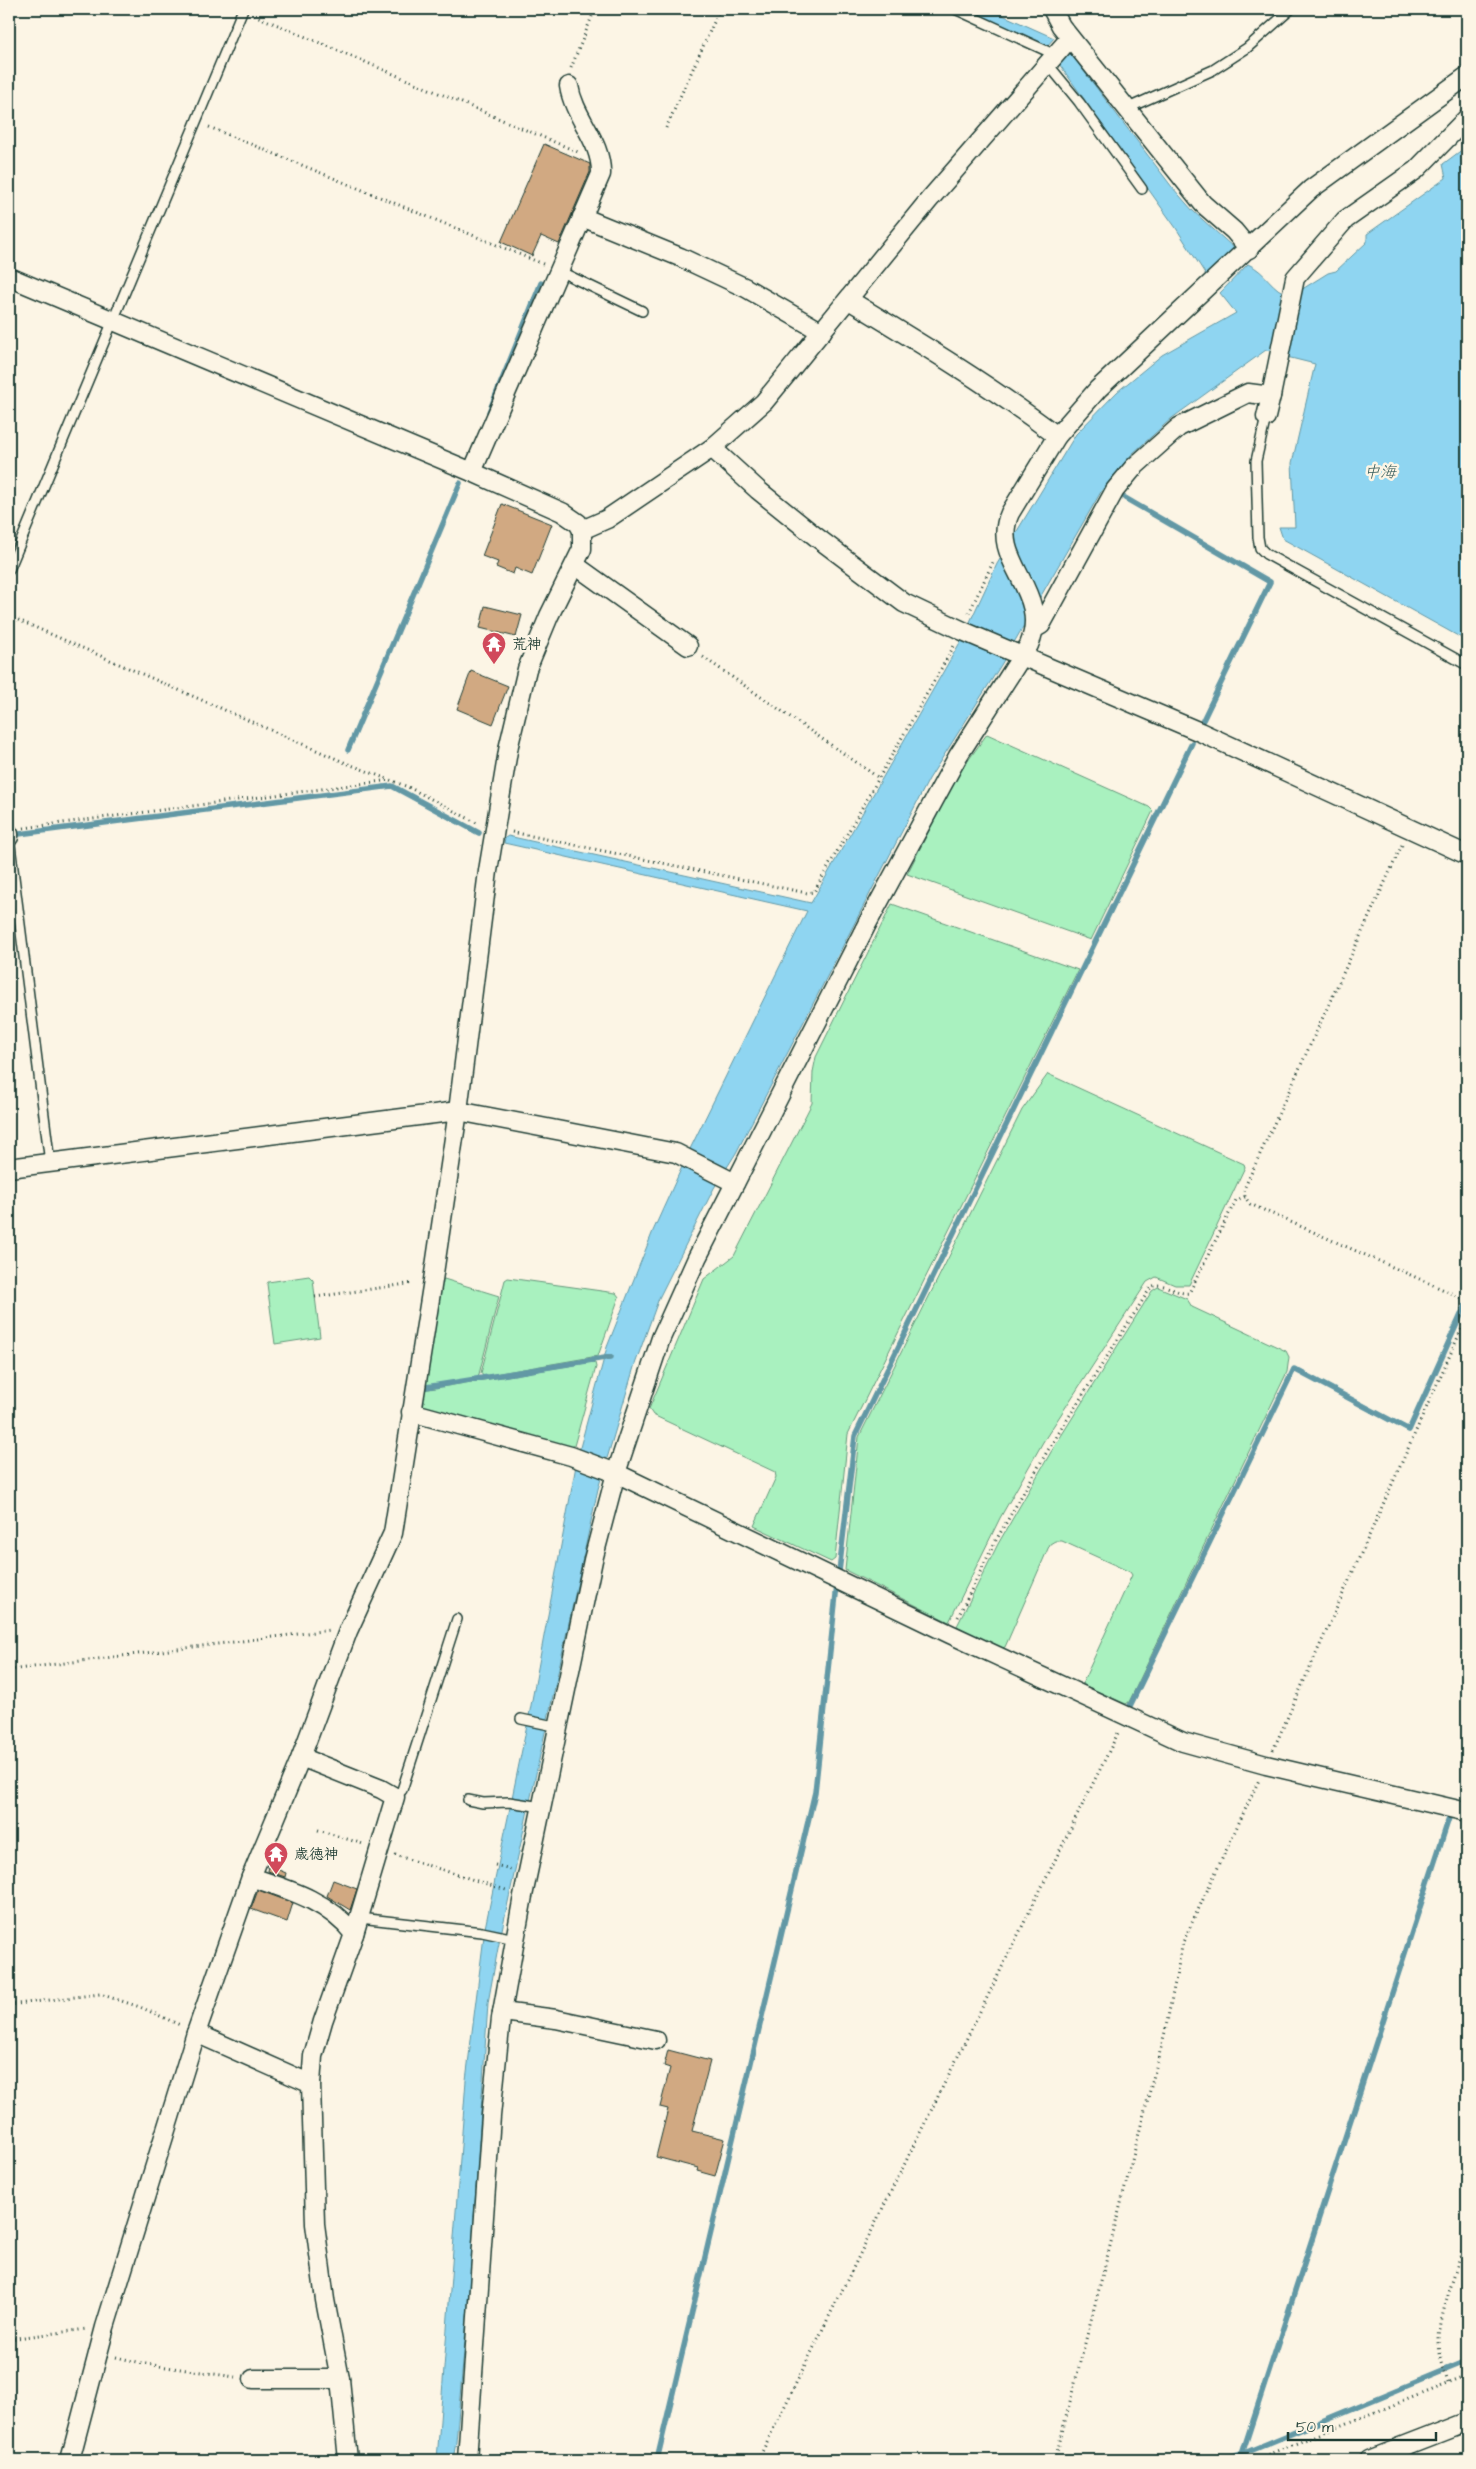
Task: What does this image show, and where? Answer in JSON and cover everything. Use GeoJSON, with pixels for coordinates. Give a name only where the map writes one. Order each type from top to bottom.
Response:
{"type":"FeatureCollection","features":[{"type":"Feature","properties":{"kind":"street"},"geometry":{"type":"LineString","coordinates":[[582,530],[607,519],[712,448],[764,402],[930,200],[1058,51],[1061,26],[1052,9]]}},
{"type":"Feature","properties":{"kind":"street"},"geometry":{"type":"LineString","coordinates":[[1058,51],[1125,109],[1203,204],[1234,232],[1246,252]]}},
{"type":"Feature","properties":{"kind":"street"},"geometry":{"type":"LineString","coordinates":[[467,2460],[491,2116],[511,1938],[554,1726],[612,1471],[661,1338],[731,1181],[958,756],[1018,655],[1034,623],[1033,602],[1005,543],[1005,527],[1010,513],[1057,436],[1098,389],[1211,285],[1311,189],[1467,76]]}},
{"type":"Feature","properties":{"kind":"street"},"geometry":{"type":"LineString","coordinates":[[472,472],[601,174],[599,150],[571,100],[569,86]]}},
{"type":"Feature","properties":{"kind":"street"},"geometry":{"type":"LineString","coordinates":[[1266,417],[1295,278],[1346,220],[1416,170],[1467,118]]}},
{"type":"Feature","properties":{"kind":"street"},"geometry":{"type":"LineString","coordinates":[[582,217],[688,261],[746,288],[822,332]]}},
{"type":"Feature","properties":{"kind":"street"},"geometry":{"type":"LineString","coordinates":[[9,277],[472,472],[562,512],[578,523],[582,530],[582,549],[549,616],[527,669],[509,745],[501,831],[488,871],[458,1111],[393,1533],[348,1631],[300,1757],[251,1877],[196,2033],[105,2327],[70,2460]]}},
{"type":"Feature","properties":{"kind":"street"},"geometry":{"type":"LineString","coordinates":[[849,300],[949,361],[1022,409],[1057,436]]}},
{"type":"Feature","properties":{"kind":"street"},"geometry":{"type":"LineString","coordinates":[[1034,623],[1042,626],[1114,490],[1134,466],[1179,427],[1248,393],[1271,396]]}},
{"type":"Feature","properties":{"kind":"street"},"geometry":{"type":"LineString","coordinates":[[712,448],[758,490],[864,574],[904,603],[962,631],[1200,732],[1467,855]]}},
{"type":"Feature","properties":{"kind":"street"},"geometry":{"type":"LineString","coordinates":[[575,565],[688,646]]}},
{"type":"Feature","properties":{"kind":"street"},"geometry":{"type":"LineString","coordinates":[[9,1168],[458,1111],[676,1154],[731,1181]]}},
{"type":"Feature","properties":{"kind":"street"},"geometry":{"type":"LineString","coordinates":[[411,1412],[571,1456],[612,1471],[950,1634],[1183,1742],[1266,1765],[1467,1812]]}},
{"type":"Feature","properties":{"kind":"street"},"geometry":{"type":"LineString","coordinates":[[300,1757],[381,1789],[395,1797],[357,1926],[313,2056],[311,2084],[314,2224],[325,2300],[340,2379],[348,2460]]}},
{"type":"Feature","properties":{"kind":"street"},"geometry":{"type":"LineString","coordinates":[[251,1877],[293,1891],[319,1903],[342,1920],[357,1926]]}},
{"type":"Feature","properties":{"kind":"street"},"geometry":{"type":"LineString","coordinates":[[502,2012],[556,2019],[656,2040]]}},
{"type":"Feature","properties":{"kind":"street"},"geometry":{"type":"LineString","coordinates":[[196,2033],[311,2084]]}},
{"type":"Feature","properties":{"kind":"street"},"geometry":{"type":"LineString","coordinates":[[253,2379],[340,2379]]}},
{"type":"Feature","properties":{"kind":"street"},"geometry":{"type":"LineString","coordinates":[[1369,2460],[1467,2422]]}},
{"type":"Feature","properties":{"kind":"lane"},"geometry":{"type":"LineString","coordinates":[[9,570],[243,9]]}},
{"type":"Feature","properties":{"kind":"lane"},"geometry":{"type":"LineString","coordinates":[[955,9],[1047,52],[1058,51],[1079,102],[1142,190]]}},
{"type":"Feature","properties":{"kind":"lane"},"geometry":{"type":"LineString","coordinates":[[1125,109],[1213,70],[1247,48],[1291,9]]}},
{"type":"Feature","properties":{"kind":"lane"},"geometry":{"type":"LineString","coordinates":[[559,271],[642,311]]}},
{"type":"Feature","properties":{"kind":"lane"},"geometry":{"type":"LineString","coordinates":[[1266,417],[1256,461],[1260,548],[1266,554],[1467,666]]}},
{"type":"Feature","properties":{"kind":"lane"},"geometry":{"type":"LineString","coordinates":[[12,833],[50,1163]]}},
{"type":"Feature","properties":{"kind":"lane"},"geometry":{"type":"LineString","coordinates":[[395,1797],[402,1790],[456,1619]]}},
{"type":"Feature","properties":{"kind":"lane"},"geometry":{"type":"LineString","coordinates":[[523,1719],[554,1726]]}},
{"type":"Feature","properties":{"kind":"lane"},"geometry":{"type":"LineString","coordinates":[[468,1800],[483,1803],[509,1802],[537,1806]]}},
{"type":"Feature","properties":{"kind":"lane"},"geometry":{"type":"LineString","coordinates":[[357,1926],[482,1932],[511,1938]]}},
{"type":"Feature","properties":{"kind":"path"},"geometry":{"type":"LineString","coordinates":[[243,9],[601,162]]}},
{"type":"Feature","properties":{"kind":"path"},"geometry":{"type":"LineString","coordinates":[[569,86],[571,68],[595,9]]}},
{"type":"Feature","properties":{"kind":"path"},"geometry":{"type":"LineString","coordinates":[[666,128],[720,9]]}},
{"type":"Feature","properties":{"kind":"path"},"geometry":{"type":"LineString","coordinates":[[196,122],[559,271]]}},
{"type":"Feature","properties":{"kind":"path"},"geometry":{"type":"LineString","coordinates":[[9,616],[346,763],[391,780],[501,831],[810,893],[814,892],[962,631],[1005,543]]}},
{"type":"Feature","properties":{"kind":"path"},"geometry":{"type":"LineString","coordinates":[[688,646],[879,778]]}},
{"type":"Feature","properties":{"kind":"path"},"geometry":{"type":"LineString","coordinates":[[12,833],[391,780]]}},
{"type":"Feature","properties":{"kind":"path"},"geometry":{"type":"LineString","coordinates":[[1410,829],[1244,1189],[1244,1197],[1250,1204],[1467,1300]]}},
{"type":"Feature","properties":{"kind":"path"},"geometry":{"type":"LineString","coordinates":[[950,1634],[995,1542],[1048,1450],[1151,1287],[1161,1285],[1184,1294],[1190,1293],[1236,1200],[1244,1197]]}},
{"type":"Feature","properties":{"kind":"path"},"geometry":{"type":"LineString","coordinates":[[315,1297],[433,1280]]}},
{"type":"Feature","properties":{"kind":"path"},"geometry":{"type":"LineString","coordinates":[[1055,2460],[1160,2050],[1183,1942],[1266,1765],[1467,1317]]}},
{"type":"Feature","properties":{"kind":"path"},"geometry":{"type":"LineString","coordinates":[[9,1670],[341,1629],[348,1631]]}},
{"type":"Feature","properties":{"kind":"path"},"geometry":{"type":"LineString","coordinates":[[758,2460],[1126,1716]]}},
{"type":"Feature","properties":{"kind":"path"},"geometry":{"type":"LineString","coordinates":[[318,1830],[515,1893]]}},
{"type":"Feature","properties":{"kind":"path"},"geometry":{"type":"LineString","coordinates":[[496,1865],[518,1871]]}},
{"type":"Feature","properties":{"kind":"path"},"geometry":{"type":"LineString","coordinates":[[9,2005],[100,1994],[140,2007],[196,2033]]}},
{"type":"Feature","properties":{"kind":"path"},"geometry":{"type":"LineString","coordinates":[[1448,2383],[1440,2357],[1439,2339],[1467,2235]]}},
{"type":"Feature","properties":{"kind":"path"},"geometry":{"type":"LineString","coordinates":[[9,2339],[105,2327]]}},
{"type":"Feature","properties":{"kind":"path"},"geometry":{"type":"LineString","coordinates":[[98,2354],[146,2364],[253,2379]]}},
{"type":"Feature","properties":{"kind":"path"},"geometry":{"type":"LineString","coordinates":[[1254,2460],[1467,2376]]}},
{"type":"Feature","properties":{"kind":"green space"},"geometry":{"type":"Polygon","coordinates":[[[987,734],[1149,807],[1153,811],[1091,940],[907,874],[957,776],[987,734]]]}},
{"type":"Feature","properties":{"kind":"green space"},"geometry":{"type":"Polygon","coordinates":[[[892,904],[1078,970],[848,1434],[835,1559],[831,1562],[754,1526],[776,1477],[775,1472],[653,1415],[649,1409],[704,1279],[734,1256],[812,1103],[813,1072],[816,1057],[892,904]]]}},
{"type":"Feature","properties":{"kind":"green space"},"geometry":{"type":"Polygon","coordinates":[[[1048,1074],[1244,1164],[1245,1167],[1189,1285],[1175,1285],[1156,1277],[1147,1282],[1043,1442],[1000,1518],[949,1622],[845,1570],[859,1437],[1022,1110],[1048,1074]]]}},
{"type":"Feature","properties":{"kind":"green space"},"geometry":{"type":"Polygon","coordinates":[[[309,1276],[313,1280],[320,1337],[275,1344],[268,1282],[309,1276]]]}},
{"type":"Feature","properties":{"kind":"green space"},"geometry":{"type":"Polygon","coordinates":[[[508,1278],[616,1293],[619,1297],[598,1356],[483,1376],[481,1373],[505,1280],[508,1278]]]}},
{"type":"Feature","properties":{"kind":"green space"},"geometry":{"type":"Polygon","coordinates":[[[444,1279],[499,1296],[478,1378],[424,1386],[440,1282],[444,1279]]]}},
{"type":"Feature","properties":{"kind":"green space"},"geometry":{"type":"Polygon","coordinates":[[[1158,1287],[1187,1299],[1192,1307],[1286,1351],[1289,1357],[1287,1372],[1129,1702],[1126,1704],[1084,1685],[1083,1682],[1132,1575],[1130,1572],[1062,1541],[1055,1541],[1050,1544],[1005,1647],[999,1649],[957,1626],[998,1544],[1051,1452],[1152,1291],[1158,1287]]]}},
{"type":"Feature","properties":{"kind":"green space"},"geometry":{"type":"Polygon","coordinates":[[[595,1363],[596,1367],[574,1446],[567,1448],[420,1410],[423,1390],[595,1363]]]}},
{"type":"Feature","properties":{"kind":"water"},"geometry":{"type":"Polygon","coordinates":[[[967,9],[989,9],[1054,38],[1047,46],[967,9]]]}},
{"type":"Feature","properties":{"kind":"water"},"geometry":{"type":"Polygon","coordinates":[[[1067,49],[1172,187],[1193,211],[1234,248],[1206,275],[1176,228],[1057,61],[1067,49]]]}},
{"type":"Feature","properties":{"kind":"water","name":"中海"},"geometry":{"type":"Polygon","coordinates":[[[1467,146],[1467,641],[1283,539],[1279,527],[1295,527],[1292,463],[1315,364],[1283,356],[1296,293],[1328,273],[1336,271],[1367,242],[1367,234],[1446,178],[1443,164],[1467,146]]]}},
{"type":"Feature","properties":{"kind":"water"},"geometry":{"type":"Polygon","coordinates":[[[1248,264],[1255,267],[1278,289],[1289,294],[1277,352],[1266,350],[1172,418],[1131,455],[1102,490],[1001,665],[929,779],[736,1153],[714,1188],[659,1298],[634,1367],[598,1489],[498,1948],[488,2003],[469,2294],[456,2442],[453,2460],[437,2460],[466,2080],[485,1928],[529,1716],[578,1455],[607,1347],[653,1231],[691,1147],[807,911],[504,843],[505,838],[508,836],[811,903],[962,639],[997,564],[1076,434],[1117,392],[1162,355],[1236,313],[1220,293],[1248,264]]]}},
{"type":"Feature","properties":{"kind":"building"},"geometry":{"type":"Polygon","coordinates":[[[544,144],[590,164],[590,172],[559,244],[541,236],[532,256],[501,242],[544,144]]]}},
{"type":"Feature","properties":{"kind":"building"},"geometry":{"type":"Polygon","coordinates":[[[502,504],[552,524],[532,575],[515,568],[513,574],[496,567],[498,562],[482,556],[502,504]]]}},
{"type":"Feature","properties":{"kind":"building"},"geometry":{"type":"Polygon","coordinates":[[[485,606],[522,615],[516,637],[480,628],[485,606]]]}},
{"type":"Feature","properties":{"kind":"building"},"geometry":{"type":"Polygon","coordinates":[[[471,671],[508,686],[493,724],[457,709],[471,671]]]}},
{"type":"Feature","properties":{"kind":"building"},"geometry":{"type":"Polygon","coordinates":[[[269,1866],[286,1873],[285,1877],[268,1871],[269,1866]]]}},
{"type":"Feature","properties":{"kind":"building"},"geometry":{"type":"Polygon","coordinates":[[[333,1880],[357,1889],[350,1910],[327,1896],[333,1880]]]}},
{"type":"Feature","properties":{"kind":"building"},"geometry":{"type":"Polygon","coordinates":[[[258,1890],[293,1903],[287,1922],[251,1909],[258,1890]]]}},
{"type":"Feature","properties":{"kind":"building"},"geometry":{"type":"Polygon","coordinates":[[[668,2050],[710,2061],[692,2131],[725,2139],[715,2176],[697,2171],[698,2168],[656,2157],[668,2109],[660,2107],[670,2068],[664,2066],[668,2050]]]}},
{"type":"Feature","properties":{"kind":"waterway"},"geometry":{"type":"LineString","coordinates":[[489,412],[541,283]]}},
{"type":"Feature","properties":{"kind":"waterway"},"geometry":{"type":"LineString","coordinates":[[348,750],[460,483]]}},
{"type":"Feature","properties":{"kind":"waterway"},"geometry":{"type":"LineString","coordinates":[[1125,498],[1270,582],[1203,720]]}},
{"type":"Feature","properties":{"kind":"waterway"},"geometry":{"type":"LineString","coordinates":[[839,1572],[855,1436],[1192,743]]}},
{"type":"Feature","properties":{"kind":"waterway"},"geometry":{"type":"LineString","coordinates":[[11,835],[392,786],[479,833]]}},
{"type":"Feature","properties":{"kind":"waterway"},"geometry":{"type":"LineString","coordinates":[[1128,1710],[1294,1369],[1409,1430],[1465,1306]]}},
{"type":"Feature","properties":{"kind":"waterway"},"geometry":{"type":"LineString","coordinates":[[420,1388],[611,1357]]}},
{"type":"Feature","properties":{"kind":"waterway"},"geometry":{"type":"LineString","coordinates":[[657,2460],[815,1792],[837,1585]]}},
{"type":"Feature","properties":{"kind":"waterway"},"geometry":{"type":"LineString","coordinates":[[1242,2454],[1450,1815]]}},
{"type":"Feature","properties":{"kind":"waterway"},"geometry":{"type":"LineString","coordinates":[[1222,2460],[1242,2454],[1467,2361]]}},
{"type":"Feature","properties":{"kind":"place","name":"荒神"},"geometry":{"type":"Point","coordinates":[494,665]}},
{"type":"Feature","properties":{"kind":"place","name":"歳徳神"},"geometry":{"type":"Point","coordinates":[276,1875]}}]}
